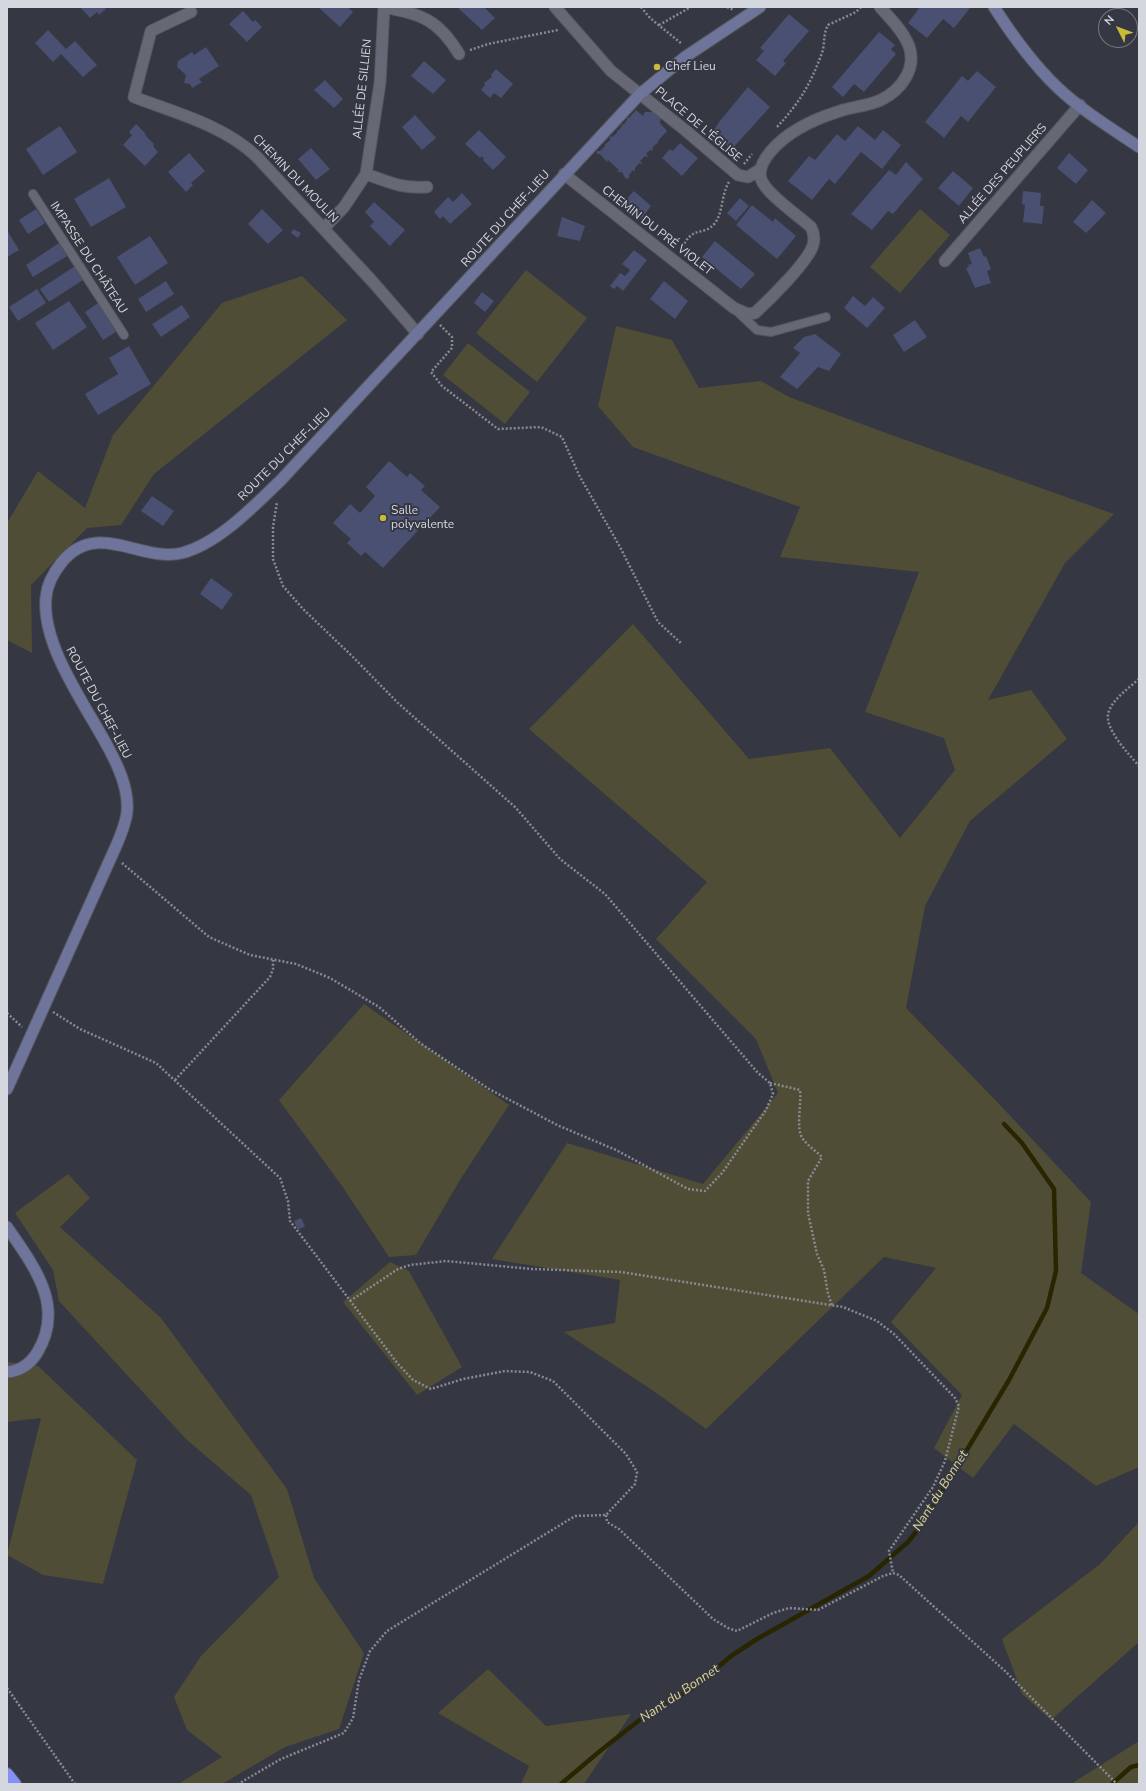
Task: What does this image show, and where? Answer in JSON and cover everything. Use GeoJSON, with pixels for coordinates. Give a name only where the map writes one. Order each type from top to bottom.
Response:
{"type":"FeatureCollection","features":[{"type":"Feature","properties":{"kind":"highway"},"geometry":{"type":"LineString","coordinates":[[7,1774],[15,1784]]}},
{"type":"Feature","properties":{"kind":"main road","name":"ROUTE DU CHEF-LIEU"},"geometry":{"type":"LineString","coordinates":[[7,1089],[112,855],[126,818],[126,794],[117,765],[72,683],[52,642],[46,602],[53,575],[70,554],[83,546],[98,543],[114,544],[166,554],[188,551],[205,543],[227,528],[281,480],[640,94],[661,75],[692,52],[760,7]]}},
{"type":"Feature","properties":{"kind":"main road"},"geometry":{"type":"LineString","coordinates":[[994,7],[1029,55],[1057,87],[1139,147]]}},
{"type":"Feature","properties":{"kind":"main road"},"geometry":{"type":"LineString","coordinates":[[7,1227],[40,1279],[47,1300],[48,1316],[42,1343],[34,1357],[21,1369],[7,1372]]}},
{"type":"Feature","properties":{"kind":"street","name":"ALLÉE DE SILLIEN"},"geometry":{"type":"LineString","coordinates":[[324,228],[344,207],[366,174],[380,83],[384,7],[408,12],[431,21],[448,35],[459,54]]}},
{"type":"Feature","properties":{"kind":"street","name":"PLACE DE L'ÉGLISE"},"geometry":{"type":"LineString","coordinates":[[555,7],[611,71],[738,176],[748,177],[761,169]]}},
{"type":"Feature","properties":{"kind":"street"},"geometry":{"type":"LineString","coordinates":[[761,169],[767,156],[780,140],[800,127],[838,111],[880,100],[894,92],[905,80],[911,67],[909,47],[904,37],[880,7]]}},
{"type":"Feature","properties":{"kind":"street","name":"CHEMIN DU MOULIN"},"geometry":{"type":"LineString","coordinates":[[192,12],[151,31],[134,97],[220,130],[241,142],[324,228],[418,334]]}},
{"type":"Feature","properties":{"kind":"street","name":"ALLÉE DES PEUPLIERS"},"geometry":{"type":"LineString","coordinates":[[945,261],[1080,105]]}},
{"type":"Feature","properties":{"kind":"street","name":"CHEMIN DU PRÉ VIOLET"},"geometry":{"type":"LineString","coordinates":[[564,174],[734,308],[748,314],[755,313],[800,264],[813,246],[814,235],[812,227],[768,190],[761,179],[761,169]]}},
{"type":"Feature","properties":{"kind":"street"},"geometry":{"type":"LineString","coordinates":[[366,174],[397,186],[411,188],[427,187]]}},
{"type":"Feature","properties":{"kind":"lane","name":"IMPASSE DU CHÂTEAU"},"geometry":{"type":"LineString","coordinates":[[33,194],[124,335]]}},
{"type":"Feature","properties":{"kind":"lane","name":"CHEMIN DU PRÉ VIOLET"},"geometry":{"type":"LineString","coordinates":[[734,308],[758,330],[771,332],[826,317]]}},
{"type":"Feature","properties":{"kind":"path"},"geometry":{"type":"LineString","coordinates":[[641,7],[659,25],[692,52]]}},
{"type":"Feature","properties":{"kind":"path"},"geometry":{"type":"LineString","coordinates":[[659,25],[691,7]]}},
{"type":"Feature","properties":{"kind":"path"},"geometry":{"type":"LineString","coordinates":[[776,128],[796,105],[812,79],[823,50],[828,25],[856,12],[862,7]]}},
{"type":"Feature","properties":{"kind":"path"},"geometry":{"type":"LineString","coordinates":[[459,54],[488,44],[572,26]]}},
{"type":"Feature","properties":{"kind":"path"},"geometry":{"type":"LineString","coordinates":[[677,263],[686,240],[692,234],[714,224],[718,218],[723,191],[735,173],[756,150]]}},
{"type":"Feature","properties":{"kind":"path"},"geometry":{"type":"LineString","coordinates":[[433,318],[452,337],[452,348],[430,372],[442,386],[498,429],[541,427],[562,437],[579,475],[620,547],[658,622],[682,644]]}},
{"type":"Feature","properties":{"kind":"path"},"geometry":{"type":"LineString","coordinates":[[281,480],[273,527],[273,559],[283,586],[303,609],[398,703],[515,807],[560,859],[605,894],[626,916],[638,934],[758,1073],[770,1083],[800,1090],[802,1100],[799,1121],[802,1138],[822,1157],[808,1181],[808,1214],[816,1254],[824,1270],[828,1294],[832,1305]]}},
{"type":"Feature","properties":{"kind":"path"},"geometry":{"type":"LineString","coordinates":[[1139,680],[1115,701],[1108,717],[1110,728],[1139,766]]}},
{"type":"Feature","properties":{"kind":"path"},"geometry":{"type":"LineString","coordinates":[[112,855],[209,937],[250,955],[296,964],[330,978],[379,1007],[420,1043],[489,1089],[556,1126],[616,1150],[688,1189],[705,1191],[722,1173],[766,1110],[773,1094],[770,1083]]}},
{"type":"Feature","properties":{"kind":"path"},"geometry":{"type":"LineString","coordinates":[[175,1080],[270,977],[273,969],[273,960]]}},
{"type":"Feature","properties":{"kind":"path"},"geometry":{"type":"LineString","coordinates":[[44,1007],[80,1029],[156,1063],[280,1178],[288,1201],[290,1221],[398,1364],[413,1380],[431,1389],[463,1379],[505,1371],[530,1372],[553,1381],[626,1454],[637,1472],[635,1484],[606,1514],[575,1516],[387,1631],[370,1651],[359,1680],[353,1718],[344,1733],[281,1759],[238,1784]]}},
{"type":"Feature","properties":{"kind":"path"},"geometry":{"type":"LineString","coordinates":[[7,1014],[31,1036]]}},
{"type":"Feature","properties":{"kind":"path"},"geometry":{"type":"LineString","coordinates":[[350,1301],[398,1269],[410,1265],[446,1261],[532,1269],[621,1272],[844,1307],[877,1321],[894,1334],[955,1398],[959,1406],[945,1461],[934,1487],[889,1551],[893,1573]]}},
{"type":"Feature","properties":{"kind":"path"},"geometry":{"type":"LineString","coordinates":[[606,1514],[608,1522],[619,1528],[713,1619],[728,1628],[737,1631],[774,1612],[789,1608],[818,1610],[883,1576],[893,1573],[899,1575],[980,1647],[1117,1784]]}},
{"type":"Feature","properties":{"kind":"path"},"geometry":{"type":"LineString","coordinates":[[7,1688],[75,1784]]}},
{"type":"Feature","properties":{"kind":"shaded area"},"geometry":{"type":"Polygon","coordinates":[[[920,209],[950,235],[900,293],[870,267],[920,209]]]}},
{"type":"Feature","properties":{"kind":"shaded area"},"geometry":{"type":"Polygon","coordinates":[[[526,270],[587,318],[537,382],[476,333],[526,270]]]}},
{"type":"Feature","properties":{"kind":"shaded area"},"geometry":{"type":"Polygon","coordinates":[[[302,276],[347,320],[154,474],[121,525],[87,528],[31,585],[32,653],[7,640],[7,523],[38,471],[85,508],[113,435],[222,303],[302,276]]]}},
{"type":"Feature","properties":{"kind":"shaded area"},"geometry":{"type":"Polygon","coordinates":[[[616,326],[672,340],[699,388],[761,381],[789,397],[1114,514],[1065,563],[988,700],[1031,690],[1067,739],[970,821],[925,906],[906,1008],[1091,1202],[1081,1273],[1139,1314],[1139,1467],[1096,1486],[1014,1424],[973,1478],[934,1448],[962,1395],[891,1322],[936,1268],[884,1257],[706,1429],[655,1392],[564,1332],[615,1323],[620,1280],[492,1259],[567,1143],[703,1184],[778,1093],[756,1039],[656,939],[707,882],[529,729],[633,624],[749,759],[830,748],[900,838],[955,770],[944,738],[865,712],[919,572],[780,557],[800,507],[633,447],[598,406],[616,326]]]}},
{"type":"Feature","properties":{"kind":"shaded area"},"geometry":{"type":"Polygon","coordinates":[[[468,343],[530,392],[505,424],[443,375],[468,343]]]}},
{"type":"Feature","properties":{"kind":"shaded area"},"geometry":{"type":"Polygon","coordinates":[[[364,1004],[509,1105],[460,1180],[416,1255],[389,1257],[342,1186],[279,1100],[364,1004]]]}},
{"type":"Feature","properties":{"kind":"shaded area"},"geometry":{"type":"Polygon","coordinates":[[[68,1174],[90,1198],[60,1227],[161,1318],[287,1489],[314,1578],[364,1653],[339,1729],[285,1747],[222,1784],[178,1784],[222,1757],[187,1730],[174,1697],[201,1656],[279,1577],[251,1495],[186,1439],[59,1301],[53,1270],[15,1213],[68,1174]]]}},
{"type":"Feature","properties":{"kind":"shaded area"},"geometry":{"type":"Polygon","coordinates":[[[390,1262],[409,1271],[462,1367],[417,1395],[343,1302],[390,1262]]]}},
{"type":"Feature","properties":{"kind":"shaded area"},"geometry":{"type":"Polygon","coordinates":[[[7,1362],[38,1366],[137,1460],[103,1584],[43,1575],[7,1555],[41,1418],[7,1422],[7,1362]]]}},
{"type":"Feature","properties":{"kind":"shaded area"},"geometry":{"type":"Polygon","coordinates":[[[1139,1522],[1139,1642],[1051,1720],[1022,1694],[1002,1639],[1100,1564],[1139,1522]]]}},
{"type":"Feature","properties":{"kind":"shaded area"},"geometry":{"type":"Polygon","coordinates":[[[488,1669],[546,1726],[631,1714],[584,1784],[521,1784],[529,1766],[438,1713],[488,1669]]]}},
{"type":"Feature","properties":{"kind":"shaded area"},"geometry":{"type":"Polygon","coordinates":[[[1139,1741],[1139,1784],[1071,1784],[1139,1741]]]}},
{"type":"Feature","properties":{"kind":"building"},"geometry":{"type":"Polygon","coordinates":[[[80,7],[104,7],[106,9],[99,15],[97,12],[90,18],[80,7]]]}},
{"type":"Feature","properties":{"kind":"building"},"geometry":{"type":"Polygon","coordinates":[[[318,7],[348,7],[353,12],[340,27],[318,7]]]}},
{"type":"Feature","properties":{"kind":"building"},"geometry":{"type":"Polygon","coordinates":[[[457,7],[484,7],[495,18],[482,30],[457,7]]]}},
{"type":"Feature","properties":{"kind":"building"},"geometry":{"type":"Polygon","coordinates":[[[920,7],[970,8],[954,28],[943,19],[927,38],[908,23],[920,7]]]}},
{"type":"Feature","properties":{"kind":"building"},"geometry":{"type":"Polygon","coordinates":[[[243,11],[253,22],[255,20],[262,27],[247,42],[229,24],[243,11]]]}},
{"type":"Feature","properties":{"kind":"building"},"geometry":{"type":"Polygon","coordinates":[[[789,14],[809,31],[783,61],[786,63],[775,76],[756,60],[764,51],[760,48],[789,14]]]}},
{"type":"Feature","properties":{"kind":"building"},"geometry":{"type":"Polygon","coordinates":[[[48,30],[66,49],[75,41],[97,65],[83,77],[61,54],[53,62],[35,43],[48,30]]]}},
{"type":"Feature","properties":{"kind":"building"},"geometry":{"type":"Polygon","coordinates":[[[879,32],[895,45],[891,49],[896,54],[864,92],[854,84],[843,97],[832,87],[879,32]]]}},
{"type":"Feature","properties":{"kind":"building"},"geometry":{"type":"Polygon","coordinates":[[[206,47],[219,66],[199,79],[202,82],[192,88],[190,84],[184,83],[186,75],[177,67],[178,61],[192,52],[194,55],[206,47]]]}},
{"type":"Feature","properties":{"kind":"building"},"geometry":{"type":"Polygon","coordinates":[[[424,61],[446,80],[433,94],[411,76],[424,61]]]}},
{"type":"Feature","properties":{"kind":"building"},"geometry":{"type":"Polygon","coordinates":[[[496,69],[513,84],[501,98],[494,93],[490,98],[481,90],[485,85],[484,83],[492,77],[491,75],[496,69]]]}},
{"type":"Feature","properties":{"kind":"building"},"geometry":{"type":"Polygon","coordinates":[[[977,71],[996,87],[968,122],[961,116],[944,138],[925,122],[962,76],[968,81],[977,71]]]}},
{"type":"Feature","properties":{"kind":"building"},"geometry":{"type":"Polygon","coordinates":[[[325,80],[343,99],[334,108],[314,90],[325,80]]]}},
{"type":"Feature","properties":{"kind":"building"},"geometry":{"type":"Polygon","coordinates":[[[748,87],[770,107],[732,149],[711,135],[719,122],[748,87]]]}},
{"type":"Feature","properties":{"kind":"building"},"geometry":{"type":"Polygon","coordinates":[[[636,110],[643,116],[645,112],[653,112],[654,110],[658,116],[661,116],[660,123],[667,131],[658,141],[658,144],[657,143],[652,148],[652,151],[650,150],[646,154],[648,156],[645,156],[640,161],[642,163],[639,163],[635,168],[635,171],[633,170],[629,175],[629,178],[626,179],[621,171],[620,173],[617,171],[619,170],[608,160],[607,162],[600,154],[597,154],[597,151],[600,151],[605,146],[605,143],[606,144],[611,139],[609,138],[617,133],[617,129],[618,131],[622,126],[621,125],[624,124],[627,117],[629,118],[636,110]]]}},
{"type":"Feature","properties":{"kind":"building"},"geometry":{"type":"Polygon","coordinates":[[[415,115],[436,138],[422,150],[402,127],[415,115]]]}},
{"type":"Feature","properties":{"kind":"building"},"geometry":{"type":"Polygon","coordinates":[[[136,124],[154,144],[153,146],[158,152],[145,166],[123,145],[132,135],[129,132],[136,124]]]}},
{"type":"Feature","properties":{"kind":"building"},"geometry":{"type":"Polygon","coordinates":[[[60,126],[77,152],[43,175],[26,149],[60,126]]]}},
{"type":"Feature","properties":{"kind":"building"},"geometry":{"type":"Polygon","coordinates":[[[858,126],[875,140],[883,130],[901,145],[882,169],[861,152],[835,184],[829,179],[812,200],[788,181],[809,156],[815,160],[837,134],[845,141],[858,126]]]}},
{"type":"Feature","properties":{"kind":"building"},"geometry":{"type":"Polygon","coordinates":[[[479,130],[506,157],[493,170],[483,160],[484,159],[482,156],[480,158],[465,144],[479,130]]]}},
{"type":"Feature","properties":{"kind":"building"},"geometry":{"type":"Polygon","coordinates":[[[680,143],[698,158],[682,176],[662,158],[670,149],[673,151],[680,143]]]}},
{"type":"Feature","properties":{"kind":"building"},"geometry":{"type":"Polygon","coordinates":[[[311,148],[330,169],[316,180],[298,159],[311,148]]]}},
{"type":"Feature","properties":{"kind":"building"},"geometry":{"type":"Polygon","coordinates":[[[189,153],[205,171],[191,183],[193,185],[186,192],[168,172],[189,153]]]}},
{"type":"Feature","properties":{"kind":"building"},"geometry":{"type":"Polygon","coordinates":[[[1069,153],[1088,170],[1076,184],[1057,168],[1069,153]]]}},
{"type":"Feature","properties":{"kind":"building"},"geometry":{"type":"Polygon","coordinates":[[[906,162],[923,179],[893,214],[888,211],[872,230],[851,214],[889,170],[896,175],[906,162]]]}},
{"type":"Feature","properties":{"kind":"building"},"geometry":{"type":"Polygon","coordinates":[[[953,171],[973,188],[959,206],[938,188],[953,171]]]}},
{"type":"Feature","properties":{"kind":"building"},"geometry":{"type":"Polygon","coordinates":[[[109,178],[126,207],[91,227],[74,199],[109,178]]]}},
{"type":"Feature","properties":{"kind":"building"},"geometry":{"type":"Polygon","coordinates":[[[634,191],[651,206],[641,219],[622,204],[634,191]]]}},
{"type":"Feature","properties":{"kind":"building"},"geometry":{"type":"Polygon","coordinates":[[[1023,191],[1041,193],[1040,206],[1044,206],[1042,224],[1023,222],[1025,205],[1022,204],[1023,191]]]}},
{"type":"Feature","properties":{"kind":"building"},"geometry":{"type":"Polygon","coordinates":[[[462,193],[472,204],[450,224],[443,216],[440,219],[434,212],[448,197],[453,202],[462,193]]]}},
{"type":"Feature","properties":{"kind":"building"},"geometry":{"type":"Polygon","coordinates":[[[740,198],[749,206],[736,221],[727,213],[740,198]]]}},
{"type":"Feature","properties":{"kind":"building"},"geometry":{"type":"Polygon","coordinates":[[[1092,200],[1106,213],[1086,233],[1073,222],[1092,200]]]}},
{"type":"Feature","properties":{"kind":"building"},"geometry":{"type":"Polygon","coordinates":[[[374,202],[405,230],[390,246],[370,226],[374,222],[365,212],[374,202]]]}},
{"type":"Feature","properties":{"kind":"building"},"geometry":{"type":"Polygon","coordinates":[[[752,205],[773,222],[775,218],[796,236],[777,259],[736,225],[752,205]]]}},
{"type":"Feature","properties":{"kind":"building"},"geometry":{"type":"Polygon","coordinates":[[[36,209],[45,223],[28,234],[19,220],[36,209]]]}},
{"type":"Feature","properties":{"kind":"building"},"geometry":{"type":"Polygon","coordinates":[[[262,209],[283,230],[268,244],[248,224],[262,209]]]}},
{"type":"Feature","properties":{"kind":"building"},"geometry":{"type":"Polygon","coordinates":[[[562,217],[585,226],[580,241],[557,236],[562,217]]]}},
{"type":"Feature","properties":{"kind":"building"},"geometry":{"type":"Polygon","coordinates":[[[293,229],[301,233],[298,238],[291,233],[293,229]]]}},
{"type":"Feature","properties":{"kind":"building"},"geometry":{"type":"Polygon","coordinates":[[[7,230],[19,250],[7,257],[7,230]]]}},
{"type":"Feature","properties":{"kind":"building"},"geometry":{"type":"Polygon","coordinates":[[[150,236],[168,263],[135,285],[117,257],[150,236]]]}},
{"type":"Feature","properties":{"kind":"building"},"geometry":{"type":"Polygon","coordinates":[[[715,241],[755,274],[741,289],[702,257],[715,241]]]}},
{"type":"Feature","properties":{"kind":"building"},"geometry":{"type":"Polygon","coordinates":[[[59,243],[67,256],[33,277],[26,265],[59,243]]]}},
{"type":"Feature","properties":{"kind":"building"},"geometry":{"type":"Polygon","coordinates":[[[980,248],[984,257],[986,256],[991,269],[987,271],[991,283],[975,288],[966,268],[969,267],[968,265],[972,264],[968,253],[980,248]]]}},
{"type":"Feature","properties":{"kind":"building"},"geometry":{"type":"Polygon","coordinates":[[[634,250],[647,260],[623,291],[617,286],[614,289],[610,286],[620,273],[625,276],[630,270],[622,264],[634,250]]]}},
{"type":"Feature","properties":{"kind":"building"},"geometry":{"type":"Polygon","coordinates":[[[75,266],[83,280],[49,302],[40,289],[75,266]]]}},
{"type":"Feature","properties":{"kind":"building"},"geometry":{"type":"Polygon","coordinates":[[[166,281],[174,294],[146,312],[138,299],[166,281]]]}},
{"type":"Feature","properties":{"kind":"building"},"geometry":{"type":"Polygon","coordinates":[[[664,281],[688,301],[675,319],[650,299],[664,281]]]}},
{"type":"Feature","properties":{"kind":"building"},"geometry":{"type":"Polygon","coordinates":[[[37,289],[46,303],[18,321],[9,307],[37,289]]]}},
{"type":"Feature","properties":{"kind":"building"},"geometry":{"type":"Polygon","coordinates":[[[482,292],[494,301],[485,312],[474,303],[482,292]]]}},
{"type":"Feature","properties":{"kind":"building"},"geometry":{"type":"Polygon","coordinates":[[[853,296],[865,306],[873,297],[885,308],[867,328],[844,308],[853,296]]]}},
{"type":"Feature","properties":{"kind":"building"},"geometry":{"type":"Polygon","coordinates":[[[69,301],[87,327],[53,350],[35,323],[69,301]]]}},
{"type":"Feature","properties":{"kind":"building"},"geometry":{"type":"Polygon","coordinates":[[[98,303],[116,332],[103,340],[85,312],[98,303]]]}},
{"type":"Feature","properties":{"kind":"building"},"geometry":{"type":"Polygon","coordinates":[[[182,305],[190,317],[161,337],[152,324],[182,305]]]}},
{"type":"Feature","properties":{"kind":"building"},"geometry":{"type":"Polygon","coordinates":[[[915,320],[927,337],[904,352],[893,335],[915,320]]]}},
{"type":"Feature","properties":{"kind":"building"},"geometry":{"type":"Polygon","coordinates":[[[815,334],[841,354],[829,371],[818,367],[797,389],[780,377],[800,353],[793,348],[804,337],[815,334]]]}},
{"type":"Feature","properties":{"kind":"building"},"geometry":{"type":"Polygon","coordinates":[[[129,346],[151,384],[98,415],[85,394],[118,374],[109,358],[129,346]]]}},
{"type":"Feature","properties":{"kind":"building","name":"Salle polyvalente"},"geometry":{"type":"Polygon","coordinates":[[[389,461],[407,477],[410,473],[425,486],[421,490],[440,507],[383,568],[365,552],[361,556],[347,543],[351,539],[333,523],[350,504],[360,513],[375,496],[366,487],[389,461]]]}},
{"type":"Feature","properties":{"kind":"building"},"geometry":{"type":"Polygon","coordinates":[[[152,496],[174,511],[163,526],[141,511],[152,496]]]}},
{"type":"Feature","properties":{"kind":"building"},"geometry":{"type":"Polygon","coordinates":[[[211,578],[233,594],[222,610],[200,594],[211,578]]]}},
{"type":"Feature","properties":{"kind":"building"},"geometry":{"type":"Polygon","coordinates":[[[301,1218],[305,1226],[298,1230],[294,1221],[301,1218]]]}},
{"type":"Feature","properties":{"kind":"waterway","name":"Nant du Bonnet"},"geometry":{"type":"LineString","coordinates":[[561,1784],[651,1711],[692,1689],[731,1656],[757,1639],[869,1576],[908,1542],[923,1523],[1009,1380],[1047,1308],[1056,1271],[1054,1189],[1022,1143],[1004,1124]]}},
{"type":"Feature","properties":{"kind":"waterway"},"geometry":{"type":"LineString","coordinates":[[1112,1784],[1131,1767],[1139,1765]]}},
{"type":"Feature","properties":{"kind":"place","name":"Chef Lieu"},"geometry":{"type":"Point","coordinates":[657,67]}},
{"type":"Feature","properties":{"kind":"place","name":"Salle polyvalente"},"geometry":{"type":"Point","coordinates":[383,518]}}]}
